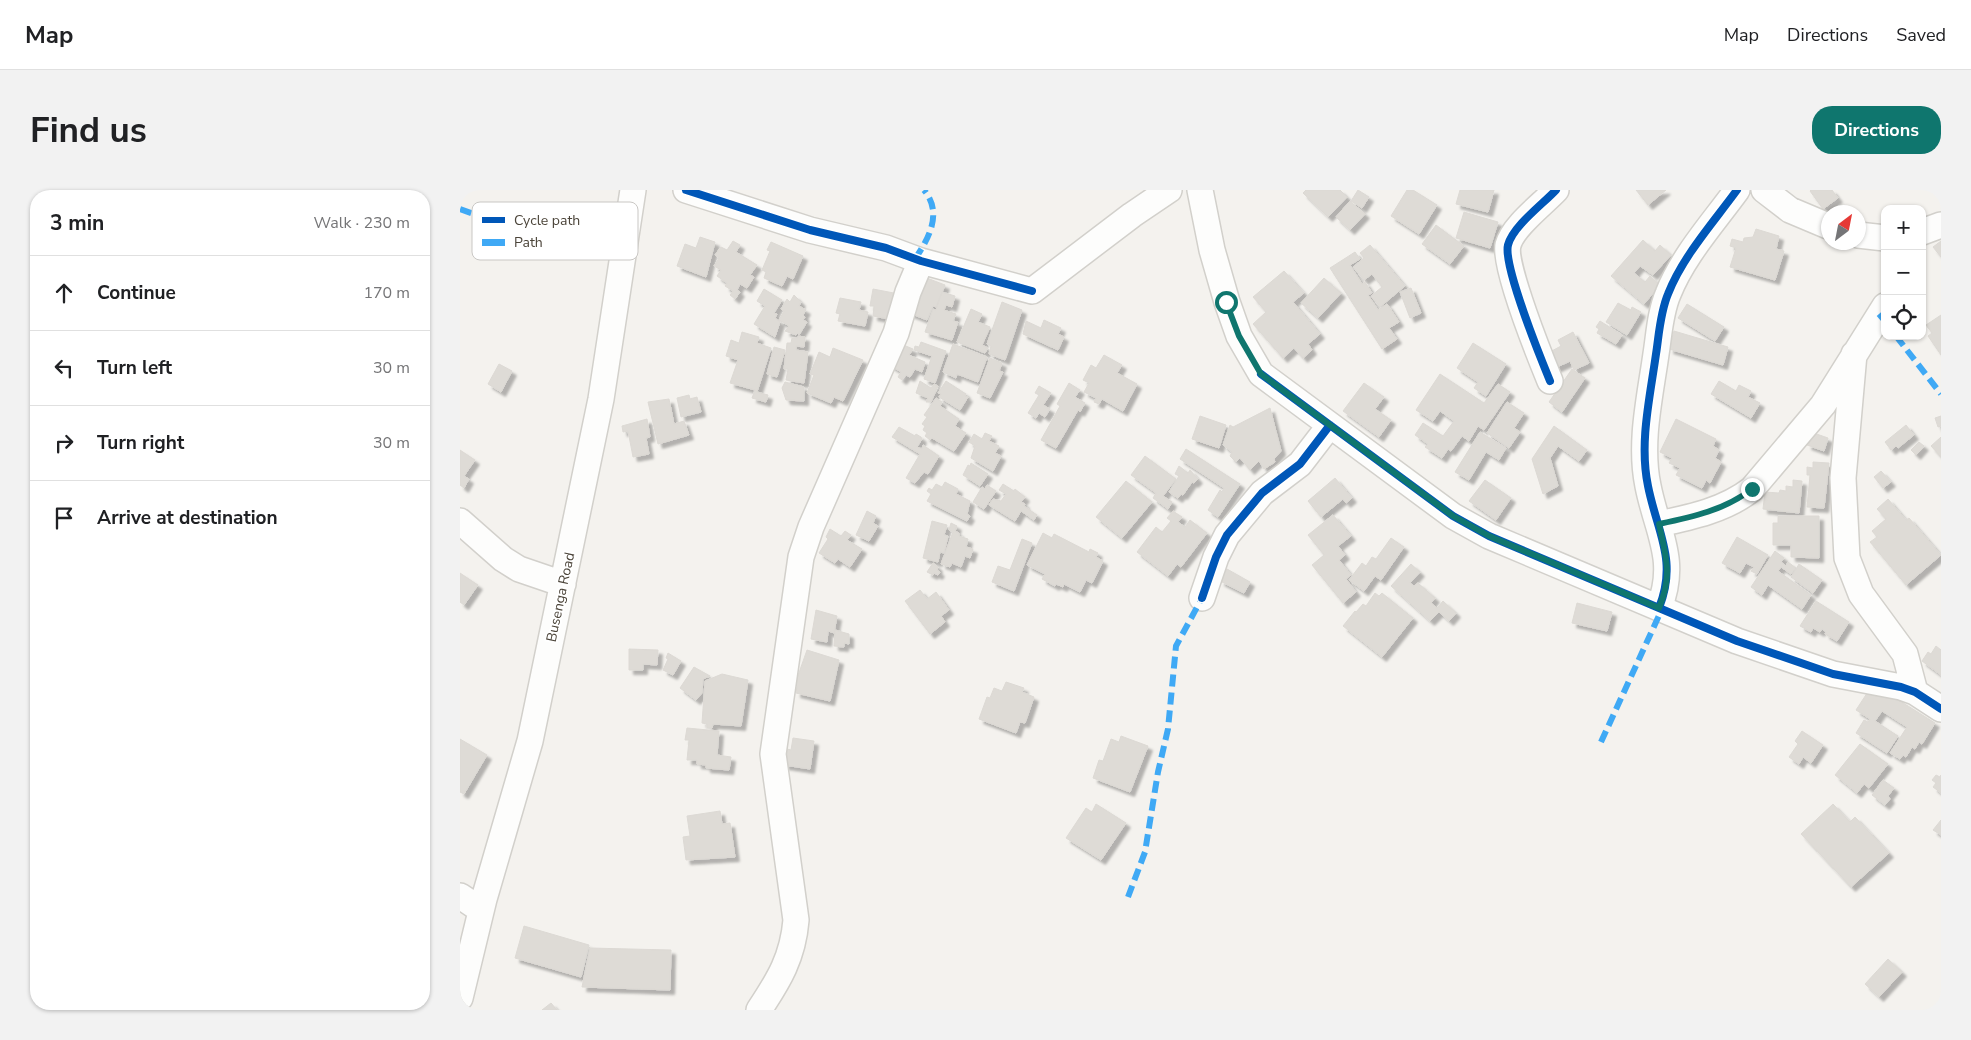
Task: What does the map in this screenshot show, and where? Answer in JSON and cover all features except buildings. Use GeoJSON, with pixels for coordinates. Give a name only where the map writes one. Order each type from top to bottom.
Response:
{"type":"FeatureCollection","features":[{"type":"Feature","properties":{"kind":"street"},"geometry":{"type":"LineString","coordinates":[[686,190],[810,230],[886,248],[921,262],[1032,291],[1132,215],[1169,190]]}},
{"type":"Feature","properties":{"kind":"street"},"geometry":{"type":"LineString","coordinates":[[1200,190],[1212,250],[1239,336],[1261,374],[1453,516],[1489,536],[1738,641],[1833,674],[1901,687],[1915,692],[1941,709]]}},
{"type":"Feature","properties":{"kind":"street"},"geometry":{"type":"LineString","coordinates":[[1550,381],[1521,302],[1509,257],[1508,246],[1516,230],[1556,190]]}},
{"type":"Feature","properties":{"kind":"street"},"geometry":{"type":"LineString","coordinates":[[1659,608],[1666,590],[1669,572],[1659,524],[1648,486],[1645,448],[1647,417],[1667,295],[1683,265],[1737,190]]}},
{"type":"Feature","properties":{"kind":"street"},"geometry":{"type":"LineString","coordinates":[[1764,190],[1790,210],[1821,223]]}},
{"type":"Feature","properties":{"kind":"street"},"geometry":{"type":"LineString","coordinates":[[1866,237],[1881,238]]}},
{"type":"Feature","properties":{"kind":"street","name":"Busenga Road"},"geometry":{"type":"LineString","coordinates":[[460,998],[481,910],[530,741],[601,399],[622,260]]}},
{"type":"Feature","properties":{"kind":"street"},"geometry":{"type":"LineString","coordinates":[[759,1010],[789,959],[794,942],[795,911],[773,754],[802,557],[811,527],[896,333],[908,292],[921,262]]}},
{"type":"Feature","properties":{"kind":"street"},"geometry":{"type":"LineString","coordinates":[[1659,524],[1698,516],[1740,498],[1752,489],[1823,405],[1881,312]]}},
{"type":"Feature","properties":{"kind":"street"},"geometry":{"type":"LineString","coordinates":[[1854,354],[1843,478],[1847,558],[1861,594],[1905,654],[1915,692]]}},
{"type":"Feature","properties":{"kind":"street"},"geometry":{"type":"LineString","coordinates":[[1202,598],[1227,535],[1262,493],[1300,464],[1330,425]]}},
{"type":"Feature","properties":{"kind":"street"},"geometry":{"type":"LineString","coordinates":[[460,521],[503,559],[519,569],[563,584]]}},
{"type":"Feature","properties":{"kind":"street"},"geometry":{"type":"LineString","coordinates":[[460,896],[481,910]]}},
{"type":"Feature","properties":{"kind":"marked path"},"geometry":{"type":"LineString","coordinates":[[915,259],[925,243],[932,225],[933,208],[924,190]]}},
{"type":"Feature","properties":{"kind":"marked path"},"geometry":{"type":"LineString","coordinates":[[460,209],[472,213]]}},
{"type":"Feature","properties":{"kind":"marked path"},"geometry":{"type":"LineString","coordinates":[[1899,340],[1941,394]]}},
{"type":"Feature","properties":{"kind":"marked path"},"geometry":{"type":"LineString","coordinates":[[1128,897],[1145,852],[1158,772],[1168,729],[1176,646],[1202,598]]}},
{"type":"Feature","properties":{"kind":"marked path"},"geometry":{"type":"LineString","coordinates":[[1601,742],[1662,609]]}},
{"type":"Feature","properties":{"kind":"cycle path"},"geometry":{"type":"LineString","coordinates":[[686,190],[810,230],[886,248],[921,261],[1032,291]]}},
{"type":"Feature","properties":{"kind":"cycle path"},"geometry":{"type":"LineString","coordinates":[[1550,381],[1531,334],[1511,272],[1508,245],[1522,223],[1556,190]]}},
{"type":"Feature","properties":{"kind":"cycle path"},"geometry":{"type":"LineString","coordinates":[[1659,608],[1667,575],[1666,560],[1648,486],[1645,437],[1661,316],[1665,301],[1682,266],[1737,190]]}},
{"type":"Feature","properties":{"kind":"cycle path"},"geometry":{"type":"LineString","coordinates":[[1261,374],[1453,516],[1489,536],[1737,641],[1833,674],[1901,687],[1915,692],[1941,709]]}},
{"type":"Feature","properties":{"kind":"cycle path"},"geometry":{"type":"LineString","coordinates":[[1202,598],[1216,557],[1227,535],[1262,493],[1300,464],[1330,425]]}},
{"type":"Feature","properties":{"kind":"route"},"geometry":{"type":"LineString","coordinates":[[1226,302],[1239,336],[1261,374],[1453,516],[1489,536],[1589,580],[1659,608],[1666,590],[1669,572],[1659,524],[1698,516],[1740,498],[1752,489]]}}]}
